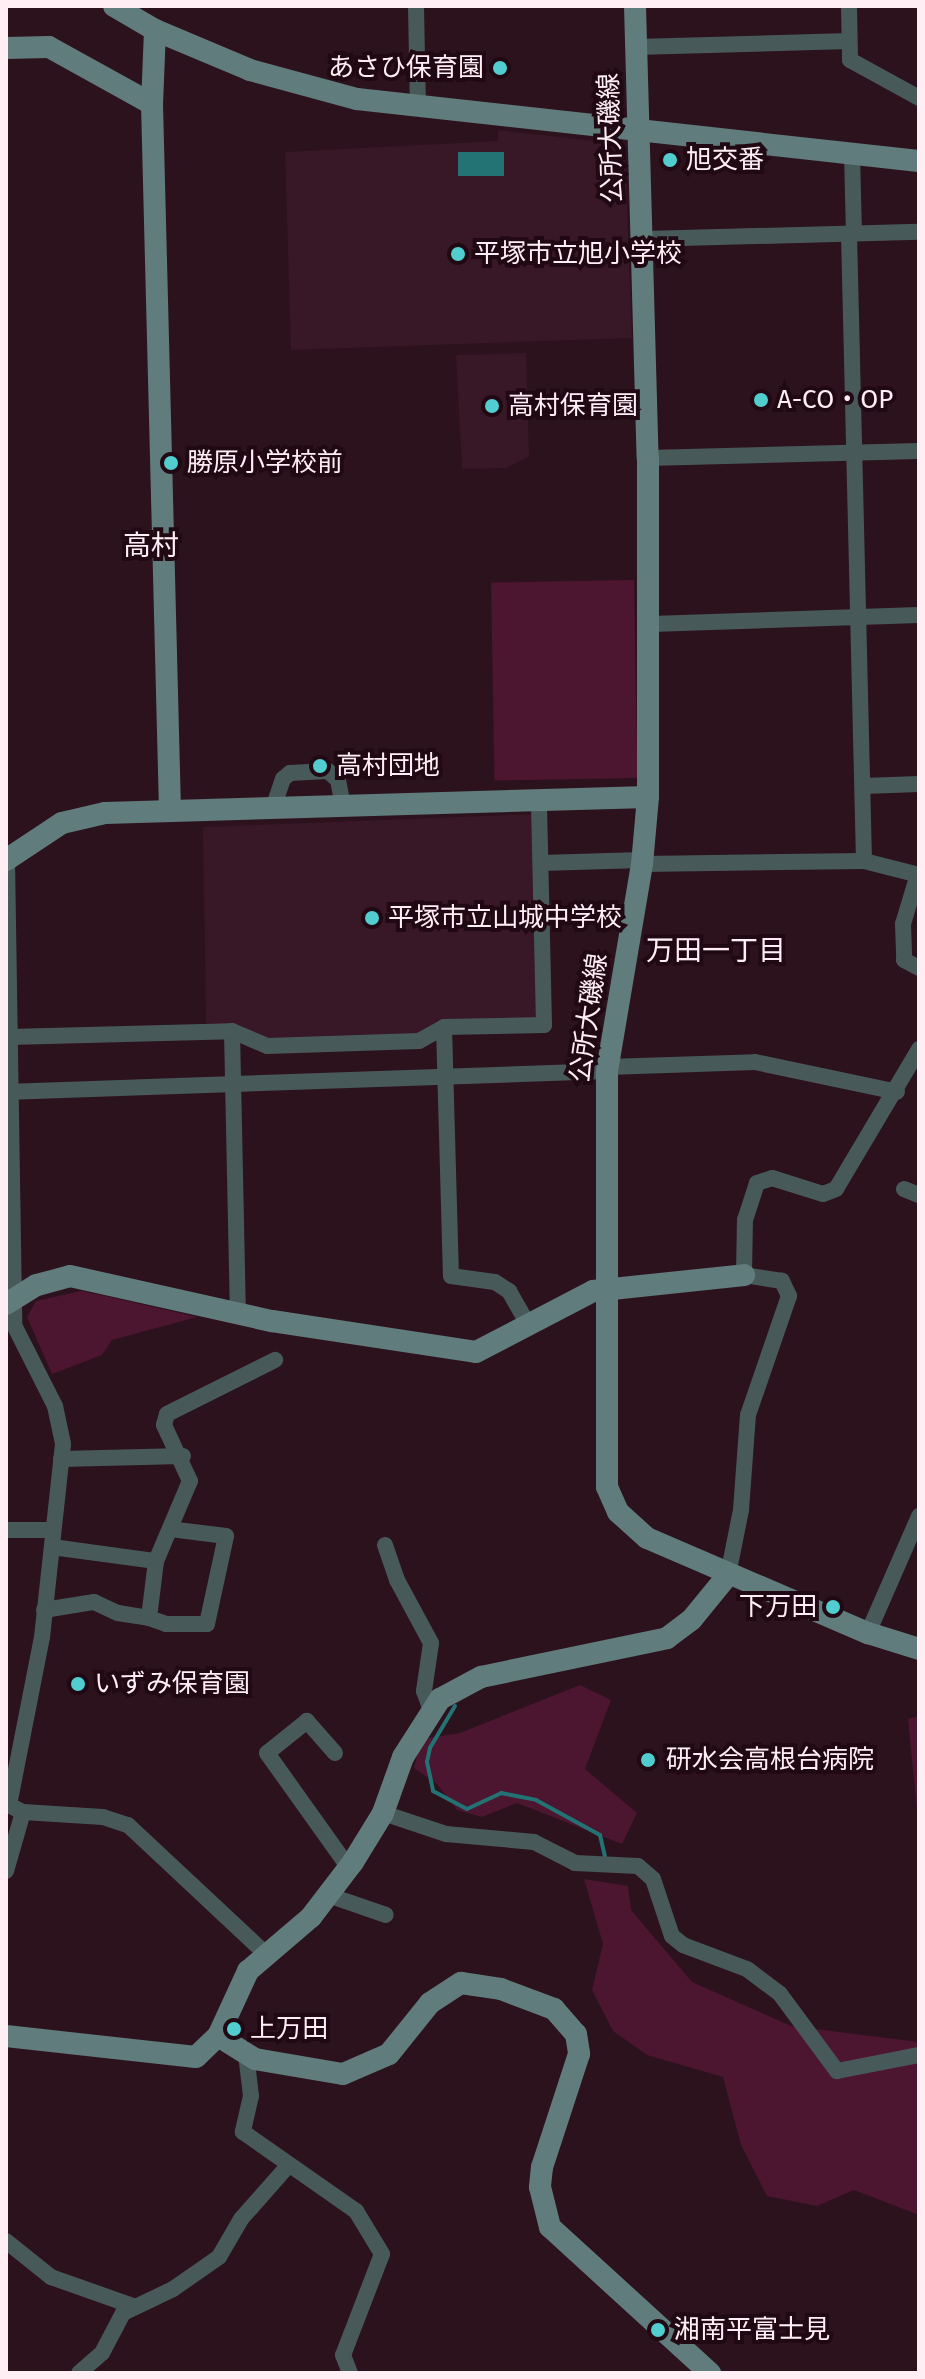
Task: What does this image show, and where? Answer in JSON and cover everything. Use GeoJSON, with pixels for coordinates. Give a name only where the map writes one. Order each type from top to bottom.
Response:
{"type":"FeatureCollection","features":[{"type":"Feature","properties":{"kind":"street"},"geometry":{"type":"LineString","coordinates":[[114,6],[155,30],[297,85],[418,108],[919,161]]}},
{"type":"Feature","properties":{"kind":"street"},"geometry":{"type":"LineString","coordinates":[[416,6],[418,108]]}},
{"type":"Feature","properties":{"kind":"street","name":"公所大磯線"},"geometry":{"type":"LineString","coordinates":[[635,6],[644,239],[651,624],[648,797],[642,862],[607,1069],[610,1288],[606,1460],[611,1500],[647,1538],[868,1633],[919,1649]]}},
{"type":"Feature","properties":{"kind":"street"},"geometry":{"type":"LineString","coordinates":[[849,6],[850,60],[919,98]]}},
{"type":"Feature","properties":{"kind":"street"},"geometry":{"type":"LineString","coordinates":[[155,30],[152,104],[170,810]]}},
{"type":"Feature","properties":{"kind":"street"},"geometry":{"type":"LineString","coordinates":[[636,47],[849,41]]}},
{"type":"Feature","properties":{"kind":"street"},"geometry":{"type":"LineString","coordinates":[[6,48],[49,47],[152,104]]}},
{"type":"Feature","properties":{"kind":"street"},"geometry":{"type":"LineString","coordinates":[[852,153],[864,861]]}},
{"type":"Feature","properties":{"kind":"street"},"geometry":{"type":"LineString","coordinates":[[644,239],[919,232]]}},
{"type":"Feature","properties":{"kind":"street"},"geometry":{"type":"LineString","coordinates":[[648,458],[919,451]]}},
{"type":"Feature","properties":{"kind":"street"},"geometry":{"type":"LineString","coordinates":[[651,624],[919,615]]}},
{"type":"Feature","properties":{"kind":"street"},"geometry":{"type":"LineString","coordinates":[[273,808],[290,773],[328,771],[338,780],[343,805]]}},
{"type":"Feature","properties":{"kind":"street"},"geometry":{"type":"LineString","coordinates":[[863,786],[919,784]]}},
{"type":"Feature","properties":{"kind":"street"},"geometry":{"type":"LineString","coordinates":[[6,1871],[13,1806],[44,1610],[62,1426],[14,1325],[8,1298],[6,860],[82,816],[170,810],[648,797]]}},
{"type":"Feature","properties":{"kind":"street"},"geometry":{"type":"LineString","coordinates":[[9,1037],[232,1031],[267,1046],[419,1041],[444,1027],[544,1025],[539,800]]}},
{"type":"Feature","properties":{"kind":"street"},"geometry":{"type":"LineString","coordinates":[[541,863],[864,861],[918,874],[903,924],[904,960],[919,968]]}},
{"type":"Feature","properties":{"kind":"street"},"geometry":{"type":"LineString","coordinates":[[444,1027],[451,1276],[495,1282],[509,1291],[529,1326]]}},
{"type":"Feature","properties":{"kind":"street"},"geometry":{"type":"LineString","coordinates":[[232,1031],[238,1314]]}},
{"type":"Feature","properties":{"kind":"street"},"geometry":{"type":"LineString","coordinates":[[744,1275],[745,1220],[757,1183],[772,1178],[823,1194],[836,1189],[897,1092],[919,1049]]}},
{"type":"Feature","properties":{"kind":"street"},"geometry":{"type":"LineString","coordinates":[[8,1092],[445,1079],[755,1062],[897,1092]]}},
{"type":"Feature","properties":{"kind":"street"},"geometry":{"type":"LineString","coordinates":[[6,2036],[183,2059],[196,2057],[218,2036],[239,1982],[266,1954],[311,1917],[349,1868],[383,1813],[403,1757],[431,1710],[457,1688],[481,1677],[667,1638],[692,1619],[728,1575],[741,1510],[748,1415],[789,1296],[782,1281],[744,1275],[610,1288],[580,1297],[476,1352],[238,1314],[70,1276],[8,1298]]}},
{"type":"Feature","properties":{"kind":"street"},"geometry":{"type":"LineString","coordinates":[[149,1618],[156,1561],[190,1481],[183,1456],[164,1425],[167,1414],[275,1360]]}},
{"type":"Feature","properties":{"kind":"street"},"geometry":{"type":"LineString","coordinates":[[61,1459],[183,1456]]}},
{"type":"Feature","properties":{"kind":"street"},"geometry":{"type":"LineString","coordinates":[[868,1633],[919,1516]]}},
{"type":"Feature","properties":{"kind":"street"},"geometry":{"type":"LineString","coordinates":[[44,1610],[94,1602],[118,1613],[166,1624],[207,1624],[226,1536],[170,1529]]}},
{"type":"Feature","properties":{"kind":"street"},"geometry":{"type":"LineString","coordinates":[[6,1530],[156,1561]]}},
{"type":"Feature","properties":{"kind":"street"},"geometry":{"type":"LineString","coordinates":[[385,1545],[397,1580],[431,1643],[424,1691],[431,1710]]}},
{"type":"Feature","properties":{"kind":"street"},"geometry":{"type":"LineString","coordinates":[[335,1753],[307,1721],[267,1753],[349,1868]]}},
{"type":"Feature","properties":{"kind":"street"},"geometry":{"type":"LineString","coordinates":[[13,1806],[103,1817],[128,1825],[266,1954]]}},
{"type":"Feature","properties":{"kind":"street"},"geometry":{"type":"LineString","coordinates":[[383,1813],[446,1834],[534,1842],[575,1863],[638,1866],[653,1879],[672,1936],[683,1945],[747,1969],[780,1994],[837,2071],[919,2055]]}},
{"type":"Feature","properties":{"kind":"street"},"geometry":{"type":"LineString","coordinates":[[328,1895],[386,1915]]}},
{"type":"Feature","properties":{"kind":"street"},"geometry":{"type":"LineString","coordinates":[[218,2036],[246,2054],[323,2072],[359,2071],[389,2054],[430,2003],[461,1983],[501,1989],[554,2009],[579,2043],[542,2167],[540,2187],[550,2227],[710,2373]]}},
{"type":"Feature","properties":{"kind":"street"},"geometry":{"type":"LineString","coordinates":[[246,2054],[251,2096],[243,2132],[287,2167],[356,2211],[382,2254],[343,2355],[350,2373]]}},
{"type":"Feature","properties":{"kind":"street"},"geometry":{"type":"LineString","coordinates":[[89,2370],[133,2306],[173,2289],[219,2257],[241,2219],[287,2167]]}},
{"type":"Feature","properties":{"kind":"street"},"geometry":{"type":"LineString","coordinates":[[6,2241],[51,2277],[133,2306]]}},
{"type":"Feature","properties":{"kind":"shaded area","name":"平塚市立旭小学校"},"geometry":{"type":"Polygon","coordinates":[[[498,130],[613,143],[625,156],[632,338],[291,350],[285,152],[498,141],[498,130]]]}},
{"type":"Feature","properties":{"kind":"shaded area","name":"高村保育園"},"geometry":{"type":"Polygon","coordinates":[[[526,353],[529,457],[506,468],[462,469],[456,355],[526,353]]]}},
{"type":"Feature","properties":{"kind":"shaded area"},"geometry":{"type":"Polygon","coordinates":[[[634,580],[637,778],[494,780],[491,582],[634,580]]]}},
{"type":"Feature","properties":{"kind":"shaded area","name":"平塚市立山城中学校"},"geometry":{"type":"Polygon","coordinates":[[[536,814],[539,1015],[534,1021],[418,1037],[271,1042],[206,1027],[203,827],[536,814]]]}},
{"type":"Feature","properties":{"kind":"shaded area"},"geometry":{"type":"Polygon","coordinates":[[[81,1291],[197,1317],[112,1340],[102,1355],[52,1374],[27,1317],[36,1301],[81,1291]]]}},
{"type":"Feature","properties":{"kind":"shaded area"},"geometry":{"type":"Polygon","coordinates":[[[580,1685],[611,1700],[585,1769],[637,1813],[622,1844],[517,1803],[482,1817],[457,1810],[437,1784],[414,1768],[421,1739],[460,1733],[580,1685]]]}},
{"type":"Feature","properties":{"kind":"shaded area"},"geometry":{"type":"Polygon","coordinates":[[[919,1716],[919,1830],[908,1719],[919,1716]]]}},
{"type":"Feature","properties":{"kind":"shaded area"},"geometry":{"type":"Polygon","coordinates":[[[584,1879],[628,1886],[631,1910],[692,1982],[791,2026],[919,2042],[919,2215],[854,2190],[817,2206],[767,2196],[741,2145],[723,2077],[647,2055],[613,2031],[592,1990],[603,1944],[584,1879]]]}},
{"type":"Feature","properties":{"kind":"water"},"geometry":{"type":"Polygon","coordinates":[[[458,152],[504,152],[504,176],[458,176],[458,152]]]}},
{"type":"Feature","properties":{"kind":"waterway"},"geometry":{"type":"LineString","coordinates":[[455,1706],[430,1748],[427,1762],[433,1791],[467,1809],[501,1793],[536,1800],[600,1835],[605,1856]]}},
{"type":"Feature","properties":{"kind":"place","name":"あさひ保育園"},"geometry":{"type":"Point","coordinates":[500,68]}},
{"type":"Feature","properties":{"kind":"place","name":"旭交番"},"geometry":{"type":"Point","coordinates":[670,160]}},
{"type":"Feature","properties":{"kind":"place","name":"平塚市立旭小学校"},"geometry":{"type":"Point","coordinates":[458,254]}},
{"type":"Feature","properties":{"kind":"place","name":"A-CO・OP"},"geometry":{"type":"Point","coordinates":[761,400]}},
{"type":"Feature","properties":{"kind":"place","name":"高村保育園"},"geometry":{"type":"Point","coordinates":[492,406]}},
{"type":"Feature","properties":{"kind":"place","name":"勝原小学校前"},"geometry":{"type":"Point","coordinates":[171,463]}},
{"type":"Feature","properties":{"kind":"place","name":"高村団地"},"geometry":{"type":"Point","coordinates":[320,766]}},
{"type":"Feature","properties":{"kind":"place","name":"平塚市立山城中学校"},"geometry":{"type":"Point","coordinates":[372,918]}},
{"type":"Feature","properties":{"kind":"place","name":"下万田"},"geometry":{"type":"Point","coordinates":[833,1607]}},
{"type":"Feature","properties":{"kind":"place","name":"いずみ保育園"},"geometry":{"type":"Point","coordinates":[78,1684]}},
{"type":"Feature","properties":{"kind":"place","name":"研水会高根台病院"},"geometry":{"type":"Point","coordinates":[648,1760]}},
{"type":"Feature","properties":{"kind":"place","name":"上万田"},"geometry":{"type":"Point","coordinates":[234,2029]}},
{"type":"Feature","properties":{"kind":"place","name":"湘南平富士見"},"geometry":{"type":"Point","coordinates":[658,2330]}},
{"type":"Feature","properties":{"kind":"district","name":"高村"},"geometry":{"type":"Point","coordinates":[151,546]}},
{"type":"Feature","properties":{"kind":"district","name":"万田一丁目"},"geometry":{"type":"Point","coordinates":[716,951]}}]}
